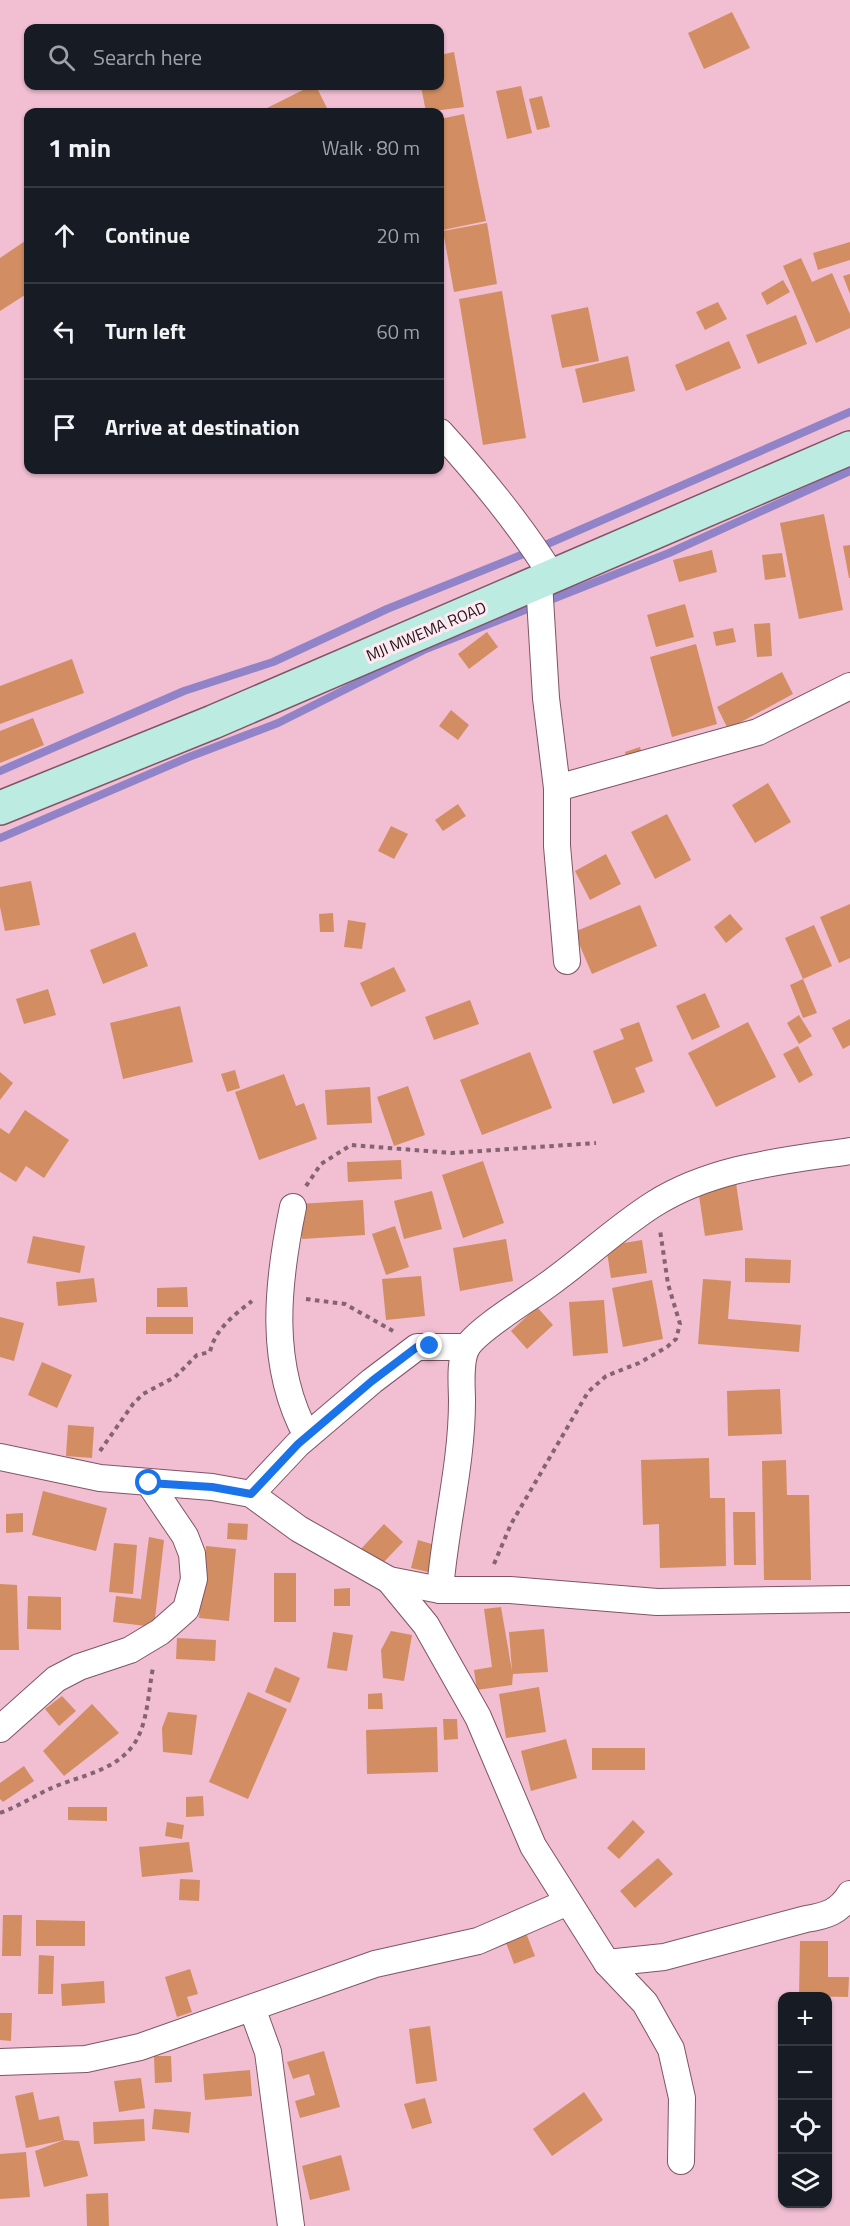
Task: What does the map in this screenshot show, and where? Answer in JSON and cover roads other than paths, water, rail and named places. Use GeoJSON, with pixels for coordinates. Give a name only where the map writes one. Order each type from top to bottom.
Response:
{"type":"FeatureCollection","features":[{"type":"Feature","properties":{"kind":"main road","name":"MJI MWEMA ROAD"},"geometry":{"type":"LineString","coordinates":[[0,808],[213,722],[850,448]]}},
{"type":"Feature","properties":{"kind":"street"},"geometry":{"type":"LineString","coordinates":[[444,437],[479,476],[536,549],[545,579],[546,698],[557,788],[557,846],[567,961]]}},
{"type":"Feature","properties":{"kind":"street"},"geometry":{"type":"LineString","coordinates":[[557,788],[758,732],[850,687]]}},
{"type":"Feature","properties":{"kind":"street"},"geometry":{"type":"LineString","coordinates":[[440,1590],[462,1424],[462,1375],[467,1347],[490,1326],[561,1276],[610,1234],[656,1203],[696,1182],[755,1165],[850,1151]]}},
{"type":"Feature","properties":{"kind":"street"},"geometry":{"type":"LineString","coordinates":[[293,1207],[282,1268],[279,1355],[287,1393],[307,1436]]}},
{"type":"Feature","properties":{"kind":"street"},"geometry":{"type":"LineString","coordinates":[[251,1494],[307,1436],[417,1347],[467,1347]]}},
{"type":"Feature","properties":{"kind":"street"},"geometry":{"type":"LineString","coordinates":[[0,1457],[83,1475],[149,1483],[212,1487],[251,1494],[299,1529],[389,1580],[440,1590],[482,1590],[657,1602],[850,1599]]}},
{"type":"Feature","properties":{"kind":"street"},"geometry":{"type":"LineString","coordinates":[[0,1729],[56,1679],[79,1667],[130,1650],[160,1632],[186,1609],[194,1579],[192,1554],[185,1536],[149,1483]]}},
{"type":"Feature","properties":{"kind":"street"},"geometry":{"type":"LineString","coordinates":[[389,1580],[426,1625],[478,1718],[533,1846],[608,1963],[645,2003],[671,2049],[682,2098],[681,2162]]}},
{"type":"Feature","properties":{"kind":"street"},"geometry":{"type":"LineString","coordinates":[[608,1963],[664,1958],[806,1919],[829,1915],[843,1905],[850,1894]]}},
{"type":"Feature","properties":{"kind":"street"},"geometry":{"type":"LineString","coordinates":[[0,2062],[86,2059],[140,2047],[375,1964],[478,1941],[568,1902]]}},
{"type":"Feature","properties":{"kind":"street"},"geometry":{"type":"LineString","coordinates":[[252,2008],[268,2052],[291,2226]]}},
{"type":"Feature","properties":{"kind":"waterway"},"geometry":{"type":"LineString","coordinates":[[0,771],[184,691],[273,662],[387,609],[536,549],[850,412]]}},
{"type":"Feature","properties":{"kind":"waterway"},"geometry":{"type":"LineString","coordinates":[[0,838],[189,757],[278,723],[426,649],[669,553],[850,471]]}}]}
